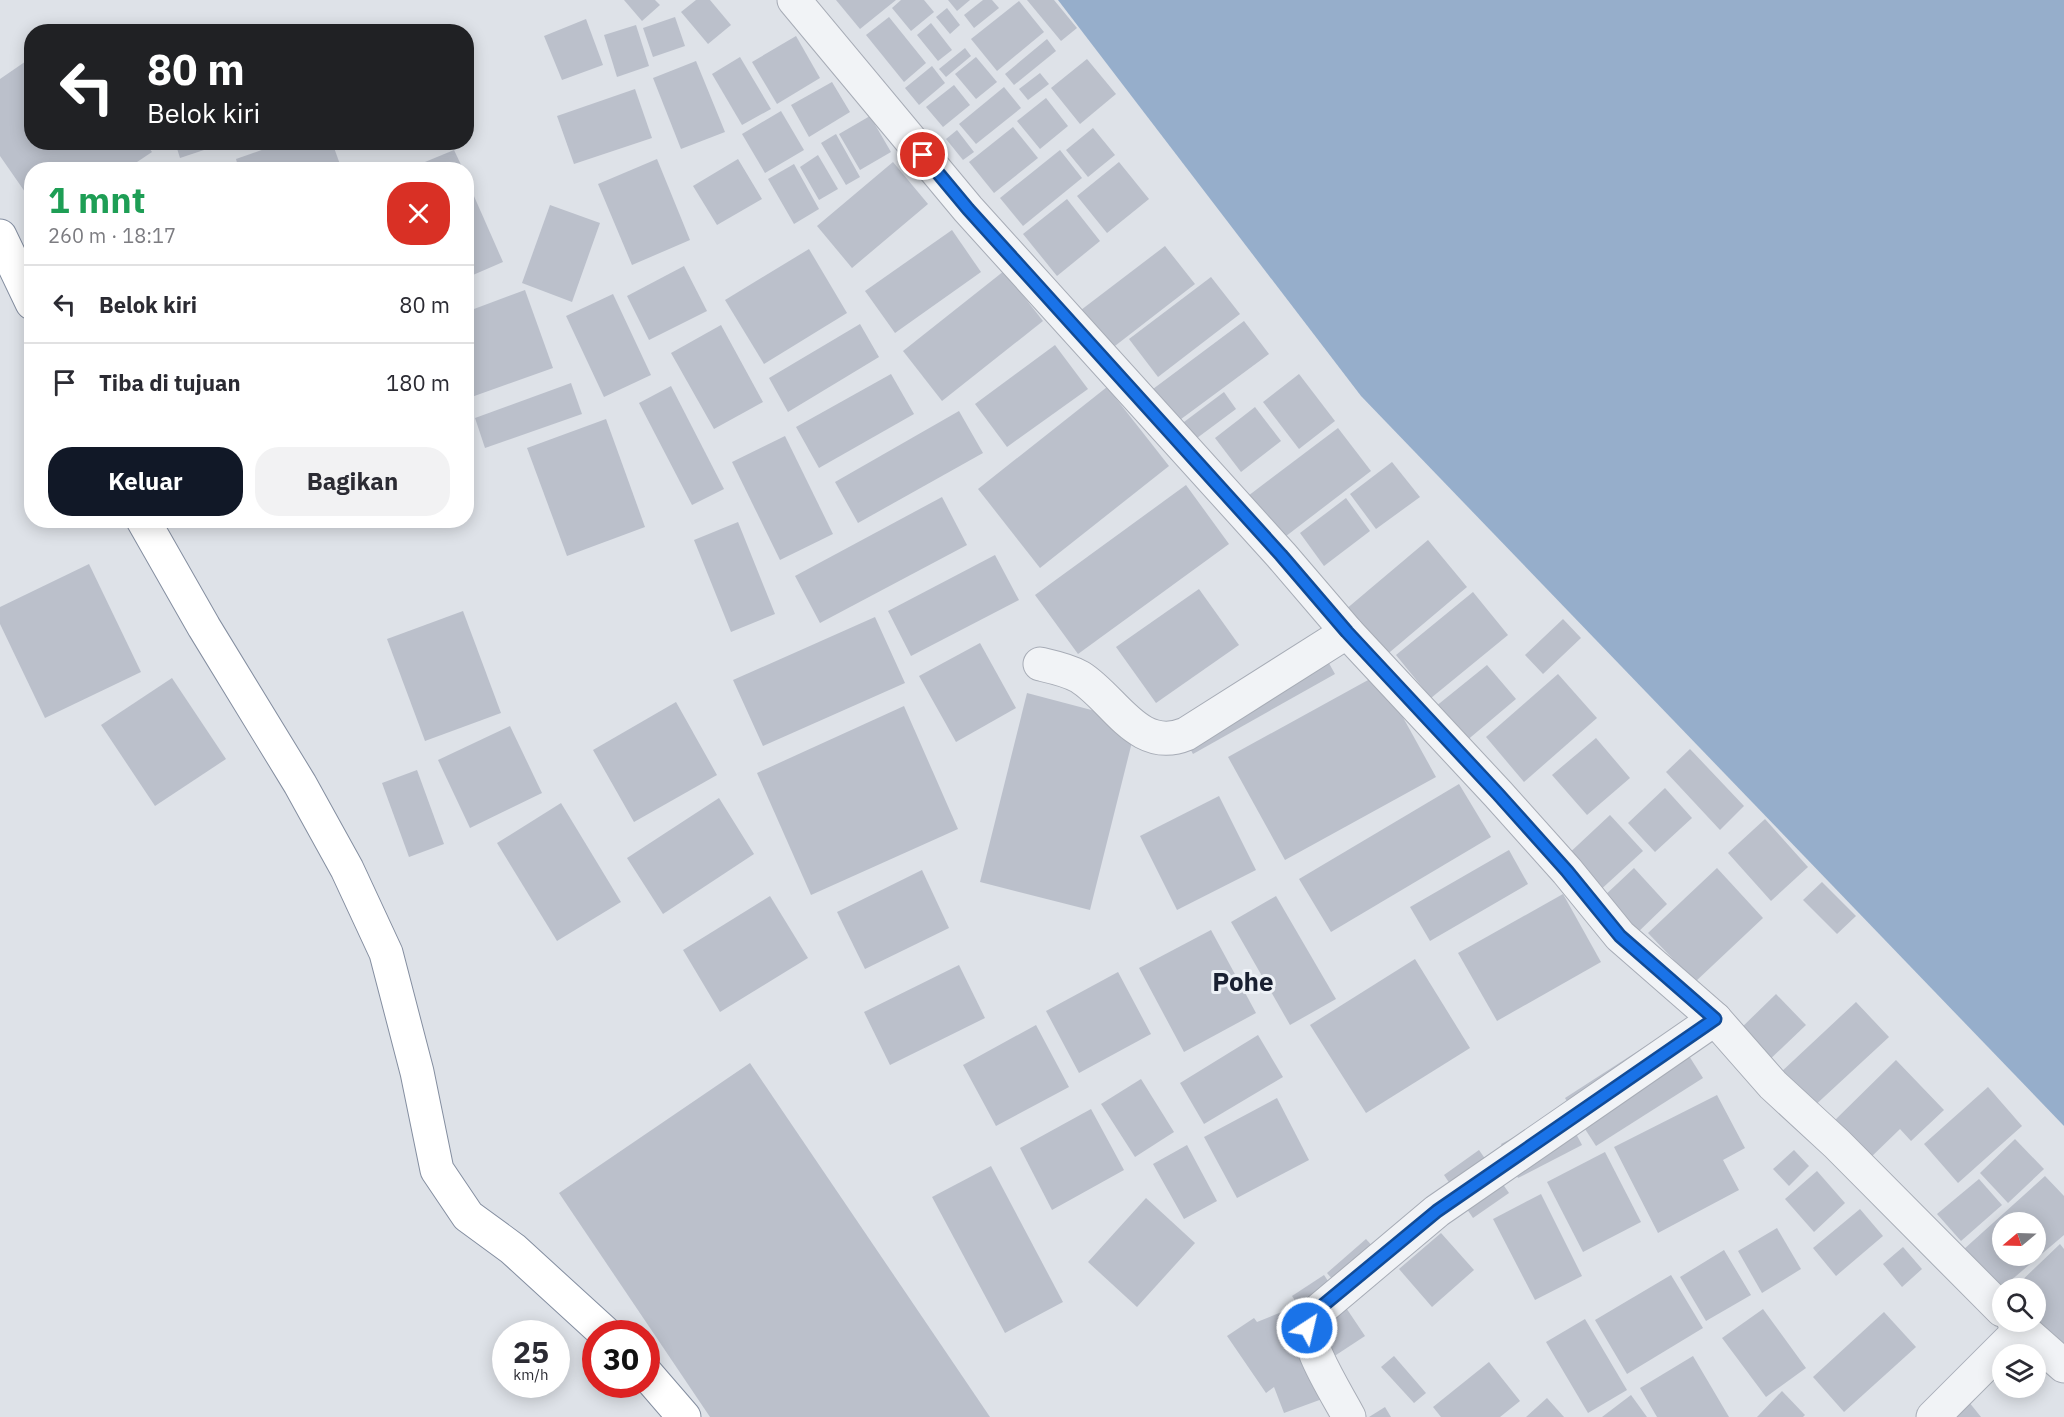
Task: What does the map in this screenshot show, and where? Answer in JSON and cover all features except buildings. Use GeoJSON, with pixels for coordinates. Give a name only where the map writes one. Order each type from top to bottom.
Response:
{"type":"FeatureCollection","features":[{"type":"Feature","properties":{"kind":"highway"},"geometry":{"type":"LineString","coordinates":[[0,236],[24,286]]}},
{"type":"Feature","properties":{"kind":"highway"},"geometry":{"type":"LineString","coordinates":[[148,528],[204,627],[300,784],[347,869],[386,953],[417,1072],[437,1170],[468,1216],[513,1249],[591,1320]]}},
{"type":"Feature","properties":{"kind":"highway"},"geometry":{"type":"LineString","coordinates":[[660,1389],[684,1417]]}},
{"type":"Feature","properties":{"kind":"street"},"geometry":{"type":"LineString","coordinates":[[794,0],[968,209],[1281,555],[1347,632],[1498,794],[1567,871],[1620,936],[1715,1019],[1773,1085],[1838,1144],[1992,1299]]}},
{"type":"Feature","properties":{"kind":"street"},"geometry":{"type":"LineString","coordinates":[[1040,664],[1078,676],[1143,734],[1167,740],[1186,734],[1347,632]]}},
{"type":"Feature","properties":{"kind":"street"},"geometry":{"type":"LineString","coordinates":[[1350,1417],[1311,1343],[1307,1328],[1311,1317],[1437,1211],[1715,1019]]}},
{"type":"Feature","properties":{"kind":"street"},"geometry":{"type":"LineString","coordinates":[[1933,1417],[2003,1332]]}},
{"type":"Feature","properties":{"kind":"street"},"geometry":{"type":"LineString","coordinates":[[2026,1332],[2064,1366]]}},
{"type":"Feature","properties":{"kind":"water"},"geometry":{"type":"Polygon","coordinates":[[[1058,0],[2064,0],[2064,1126],[1361,396],[1058,0]]]}},
{"type":"Feature","properties":{"kind":"district","name":"Pohe"},"geometry":{"type":"Point","coordinates":[1243,981]}},
{"type":"Feature","properties":{"kind":"route"},"geometry":{"type":"LineString","coordinates":[[923,155],[968,209],[1281,555],[1347,632],[1567,871],[1620,936],[1715,1019],[1437,1211],[1321,1307],[1311,1317],[1307,1328]]}}]}
